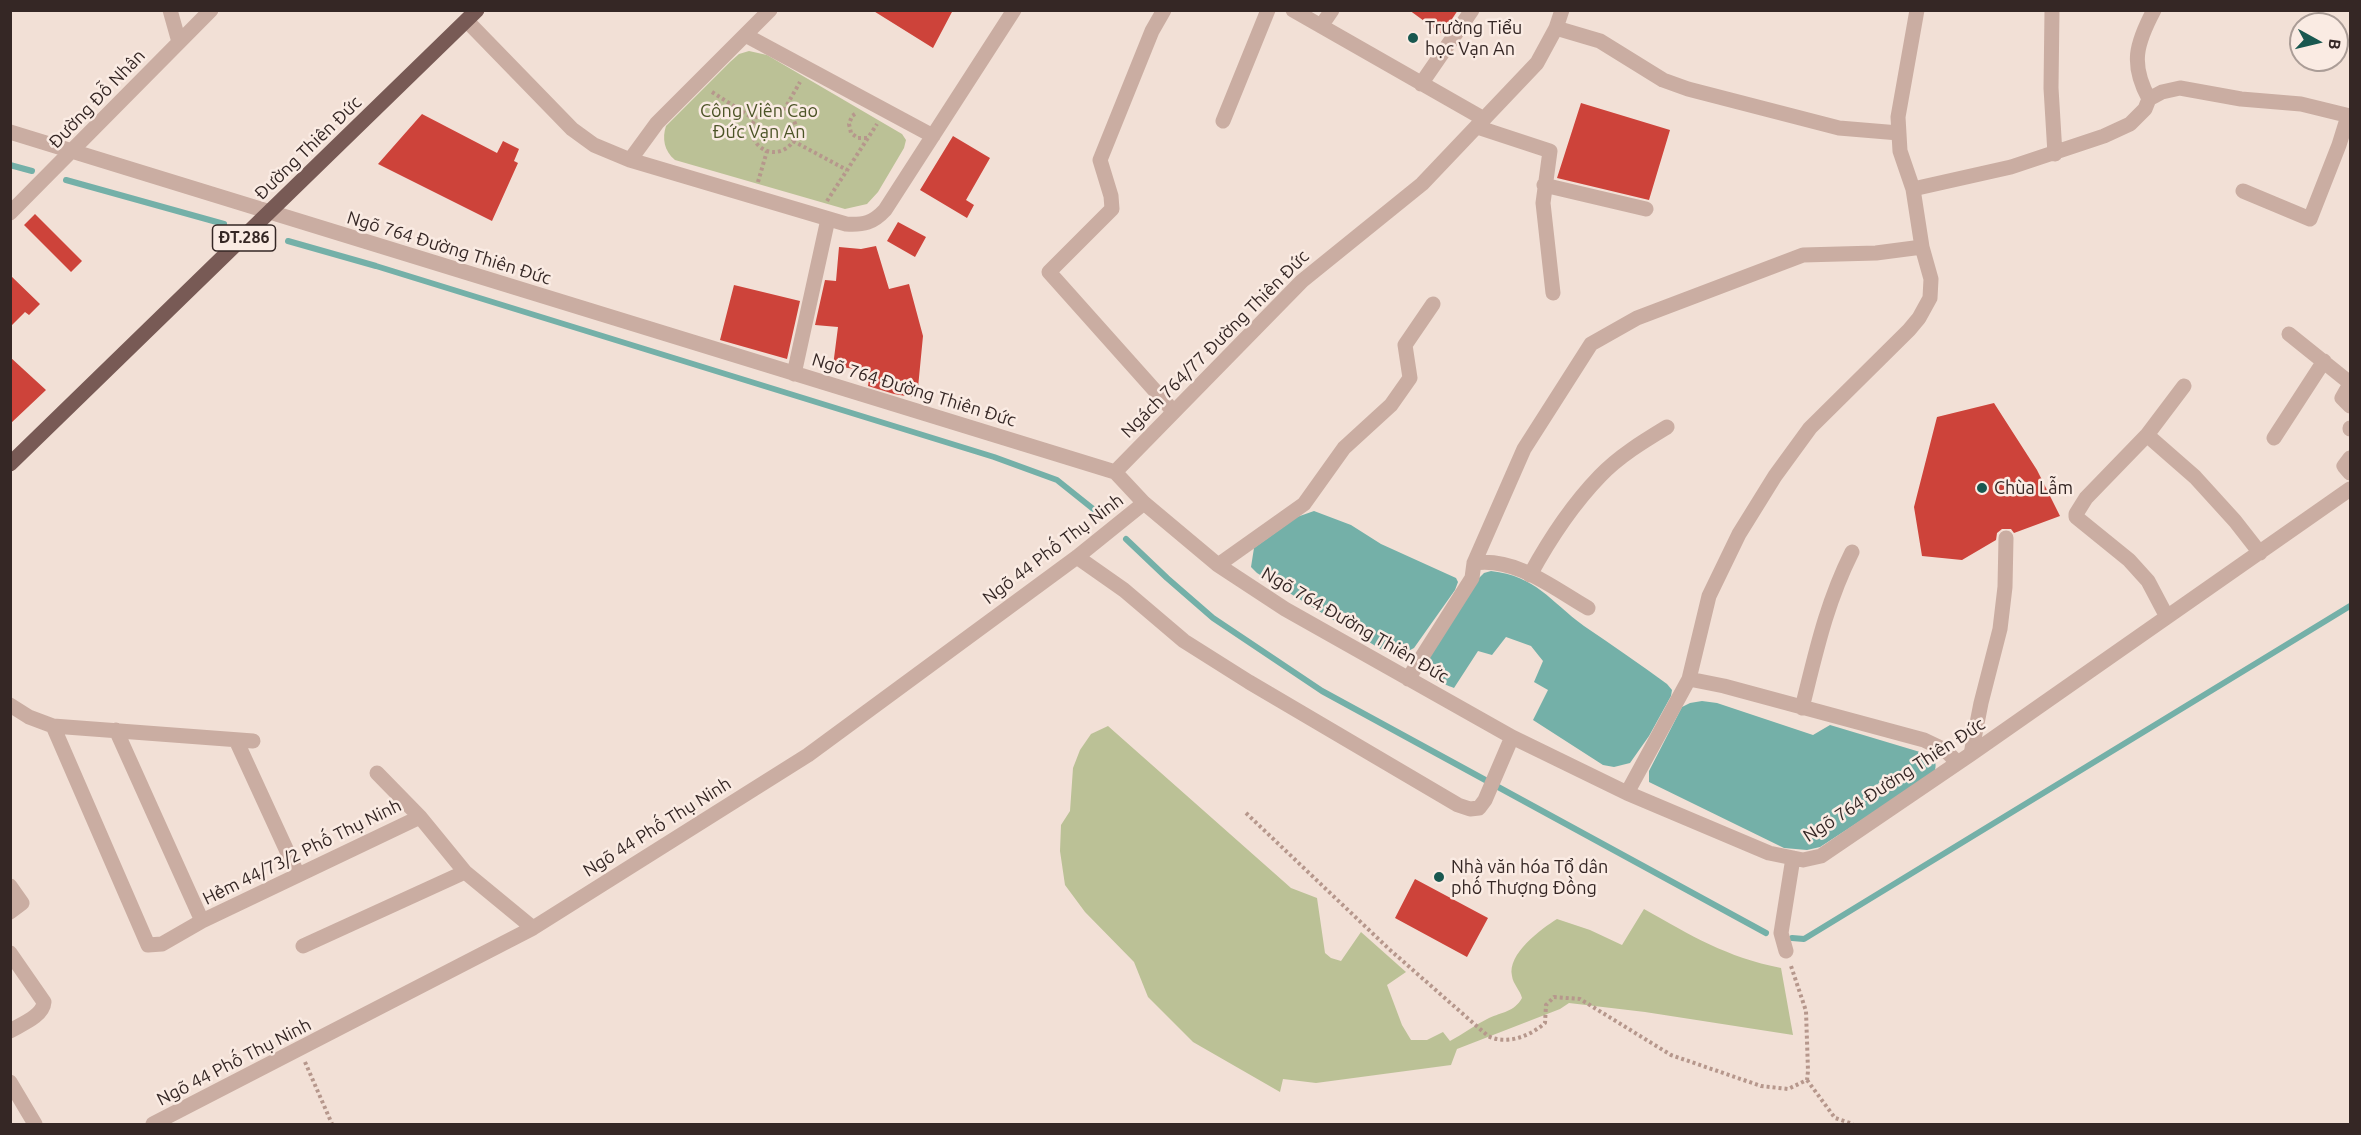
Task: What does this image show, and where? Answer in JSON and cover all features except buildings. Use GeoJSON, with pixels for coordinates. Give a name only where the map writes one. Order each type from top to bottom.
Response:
{"type":"FeatureCollection","features":[{"type":"Feature","properties":{"kind":"main road","name":"Đường Thiên Đức"},"geometry":{"type":"LineString","coordinates":[[10,464],[472,16]]}},
{"type":"Feature","properties":{"kind":"street"},"geometry":{"type":"LineString","coordinates":[[170,10],[179,42]]}},
{"type":"Feature","properties":{"kind":"street","name":"Đường Đỗ Nhân"},"geometry":{"type":"LineString","coordinates":[[10,213],[74,151],[211,10]]}},
{"type":"Feature","properties":{"kind":"street"},"geometry":{"type":"LineString","coordinates":[[630,160],[657,123],[747,36],[770,10]]}},
{"type":"Feature","properties":{"kind":"street"},"geometry":{"type":"LineString","coordinates":[[1164,10],[1152,31],[1100,160],[1113,209],[1049,272],[1174,412]]}},
{"type":"Feature","properties":{"kind":"street"},"geometry":{"type":"LineString","coordinates":[[1223,121],[1268,10]]}},
{"type":"Feature","properties":{"kind":"street"},"geometry":{"type":"LineString","coordinates":[[1293,10],[1421,84],[1480,123],[1550,151],[1543,203],[1553,293]]}},
{"type":"Feature","properties":{"kind":"street"},"geometry":{"type":"LineString","coordinates":[[1321,26],[1332,10]]}},
{"type":"Feature","properties":{"kind":"street"},"geometry":{"type":"LineString","coordinates":[[1421,84],[1472,10]]}},
{"type":"Feature","properties":{"kind":"street","name":"Ngách 764/77 Đường Thiên Đức"},"geometry":{"type":"LineString","coordinates":[[1115,472],[1302,281],[1422,184],[1537,63],[1556,28],[1562,10]]}},
{"type":"Feature","properties":{"kind":"street"},"geometry":{"type":"LineString","coordinates":[[1627,793],[1689,679],[1709,596],[1739,534],[1775,476],[1810,428],[1909,330],[1930,298],[1931,279],[1913,189],[1900,151],[1898,117],[1917,10]]}},
{"type":"Feature","properties":{"kind":"street"},"geometry":{"type":"LineString","coordinates":[[2052,10],[2051,57],[2055,154]]}},
{"type":"Feature","properties":{"kind":"street"},"geometry":{"type":"LineString","coordinates":[[2149,99],[2140,83],[2136,67],[2139,38],[2154,10]]}},
{"type":"Feature","properties":{"kind":"street"},"geometry":{"type":"LineString","coordinates":[[472,16],[572,129],[594,146],[630,160],[828,219],[846,224],[863,225],[875,221],[885,210],[1010,12]]}},
{"type":"Feature","properties":{"kind":"street"},"geometry":{"type":"LineString","coordinates":[[1556,28],[1600,41],[1663,80],[1688,89],[1839,128],[1899,133]]}},
{"type":"Feature","properties":{"kind":"street"},"geometry":{"type":"LineString","coordinates":[[747,36],[933,136]]}},
{"type":"Feature","properties":{"kind":"street"},"geometry":{"type":"LineString","coordinates":[[1913,189],[2011,167],[2055,154],[2130,124],[2145,109],[2149,99],[2162,92],[2180,88],[2241,99],[2301,104],[2349,116],[2310,219],[2243,191]]}},
{"type":"Feature","properties":{"kind":"street","name":"Ngõ 764 Đường Thiên Đức"},"geometry":{"type":"LineString","coordinates":[[10,132],[1115,472],[1144,503],[1218,565],[1285,609],[1408,679],[1512,737],[1627,793],[1768,853],[1803,860],[1821,855],[1958,763],[2350,489]]}},
{"type":"Feature","properties":{"kind":"street"},"geometry":{"type":"LineString","coordinates":[[1544,185],[1646,209]]}},
{"type":"Feature","properties":{"kind":"street"},"geometry":{"type":"LineString","coordinates":[[794,374],[828,219]]}},
{"type":"Feature","properties":{"kind":"street"},"geometry":{"type":"LineString","coordinates":[[1408,679],[1472,578],[1474,563],[1524,449],[1591,344],[1636,318],[1803,255],[1876,253],[1923,247]]}},
{"type":"Feature","properties":{"kind":"street"},"geometry":{"type":"LineString","coordinates":[[1218,565],[1304,504],[1344,448],[1391,405],[1410,378],[1405,345],[1433,304]]}},
{"type":"Feature","properties":{"kind":"street"},"geometry":{"type":"LineString","coordinates":[[2289,334],[2350,384],[2342,398],[2350,406]]}},
{"type":"Feature","properties":{"kind":"street"},"geometry":{"type":"LineString","coordinates":[[2274,438],[2324,361]]}},
{"type":"Feature","properties":{"kind":"street"},"geometry":{"type":"LineString","coordinates":[[2168,617],[2148,581],[2129,560],[2076,517],[2076,514],[2086,498],[2148,435],[2184,386]]}},
{"type":"Feature","properties":{"kind":"street"},"geometry":{"type":"LineString","coordinates":[[1530,575],[1548,542],[1600,476],[1636,447],[1668,427]]}},
{"type":"Feature","properties":{"kind":"street"},"geometry":{"type":"LineString","coordinates":[[2148,435],[2195,477],[2260,553]]}},
{"type":"Feature","properties":{"kind":"street"},"geometry":{"type":"LineString","coordinates":[[2350,458],[2344,466],[2350,473]]}},
{"type":"Feature","properties":{"kind":"street","name":"Ngõ 44 Phố Thụ Ninh"},"geometry":{"type":"LineString","coordinates":[[153,1125],[533,928],[808,754],[1077,557],[1144,503]]}},
{"type":"Feature","properties":{"kind":"street"},"geometry":{"type":"LineString","coordinates":[[1971,754],[2000,629],[2006,587],[2006,538]]}},
{"type":"Feature","properties":{"kind":"street"},"geometry":{"type":"LineString","coordinates":[[1802,708],[1826,612],[1852,552]]}},
{"type":"Feature","properties":{"kind":"street"},"geometry":{"type":"LineString","coordinates":[[1077,557],[1124,590],[1184,641],[1458,805],[1470,809],[1479,808],[1485,800],[1512,737]]}},
{"type":"Feature","properties":{"kind":"street"},"geometry":{"type":"LineString","coordinates":[[1474,563],[1488,561],[1503,563],[1530,575],[1588,608]]}},
{"type":"Feature","properties":{"kind":"street"},"geometry":{"type":"LineString","coordinates":[[1689,679],[1713,683],[1924,740],[1945,750],[1958,763]]}},
{"type":"Feature","properties":{"kind":"street"},"geometry":{"type":"LineString","coordinates":[[11,707],[53,726],[253,741]]}},
{"type":"Feature","properties":{"kind":"street","name":"Hẻm 44/73/2 Phố Thụ Ninh"},"geometry":{"type":"LineString","coordinates":[[53,726],[148,945],[162,944],[202,921],[420,817]]}},
{"type":"Feature","properties":{"kind":"street"},"geometry":{"type":"LineString","coordinates":[[116,730],[202,921]]}},
{"type":"Feature","properties":{"kind":"street"},"geometry":{"type":"LineString","coordinates":[[236,740],[298,875]]}},
{"type":"Feature","properties":{"kind":"street"},"geometry":{"type":"LineString","coordinates":[[378,773],[420,817],[465,872],[533,928]]}},
{"type":"Feature","properties":{"kind":"street"},"geometry":{"type":"LineString","coordinates":[[1786,951],[1781,933],[1793,858]]}},
{"type":"Feature","properties":{"kind":"street"},"geometry":{"type":"LineString","coordinates":[[303,946],[465,872]]}},
{"type":"Feature","properties":{"kind":"street"},"geometry":{"type":"LineString","coordinates":[[10,886],[22,903],[10,912]]}},
{"type":"Feature","properties":{"kind":"street"},"geometry":{"type":"LineString","coordinates":[[10,953],[44,1002],[44,1008],[39,1014],[10,1031]]}},
{"type":"Feature","properties":{"kind":"street"},"geometry":{"type":"LineString","coordinates":[[10,1082],[35,1125]]}},
{"type":"Feature","properties":{"kind":"path"},"geometry":{"type":"LineString","coordinates":[[784,110],[803,79]]}},
{"type":"Feature","properties":{"kind":"path"},"geometry":{"type":"LineString","coordinates":[[707,89],[754,119]]}},
{"type":"Feature","properties":{"kind":"path"},"geometry":{"type":"LineString","coordinates":[[772,107],[784,110],[792,116],[795,123],[796,131],[792,141],[785,149],[778,152],[767,151],[758,146],[754,140],[752,126],[754,119],[765,109],[772,107]]}},
{"type":"Feature","properties":{"kind":"path"},"geometry":{"type":"LineString","coordinates":[[862,112],[852,116],[849,129],[854,136],[868,138]]}},
{"type":"Feature","properties":{"kind":"path"},"geometry":{"type":"LineString","coordinates":[[826,201],[879,122]]}},
{"type":"Feature","properties":{"kind":"path"},"geometry":{"type":"LineString","coordinates":[[792,141],[847,170]]}},
{"type":"Feature","properties":{"kind":"path"},"geometry":{"type":"LineString","coordinates":[[758,182],[767,151]]}},
{"type":"Feature","properties":{"kind":"path"},"geometry":{"type":"LineString","coordinates":[[1246,813],[1389,949],[1488,1036],[1500,1042],[1539,1029],[1545,1023],[1548,1002],[1554,997],[1580,999],[1671,1055],[1761,1086],[1788,1089],[1807,1080]]}},
{"type":"Feature","properties":{"kind":"path"},"geometry":{"type":"LineString","coordinates":[[1786,951],[1806,1011],[1807,1080],[1835,1118],[1853,1125]]}},
{"type":"Feature","properties":{"kind":"path"},"geometry":{"type":"LineString","coordinates":[[300,1050],[332,1125]]}},
{"type":"Feature","properties":{"kind":"green space","name":"Công Viên Cao Đức Vạn An"},"geometry":{"type":"Polygon","coordinates":[[[749,51],[767,55],[902,134],[906,140],[904,148],[878,192],[867,204],[845,209],[675,160],[668,153],[664,135],[666,126],[730,62],[739,54],[749,51]]]}},
{"type":"Feature","properties":{"kind":"green space"},"geometry":{"type":"Polygon","coordinates":[[[1108,726],[1291,888],[1317,898],[1325,953],[1331,958],[1341,961],[1361,932],[1406,972],[1387,985],[1402,1025],[1411,1040],[1427,1040],[1443,1032],[1450,1041],[1519,1003],[1522,998],[1512,976],[1515,959],[1527,943],[1557,919],[1590,930],[1622,945],[1644,909],[1726,952],[1781,968],[1793,1035],[1645,1012],[1569,1003],[1560,1009],[1457,1049],[1451,1065],[1316,1083],[1283,1079],[1280,1092],[1193,1042],[1148,997],[1134,962],[1085,912],[1065,885],[1060,851],[1061,825],[1070,811],[1073,768],[1080,750],[1091,734],[1108,726]]]}},
{"type":"Feature","properties":{"kind":"water"},"geometry":{"type":"Polygon","coordinates":[[[1314,511],[1351,525],[1381,544],[1456,578],[1458,582],[1455,590],[1414,648],[1398,653],[1382,650],[1257,573],[1251,567],[1254,548],[1297,517],[1314,511]]]}},
{"type":"Feature","properties":{"kind":"water"},"geometry":{"type":"Polygon","coordinates":[[[1491,571],[1520,578],[1542,591],[1584,626],[1667,684],[1672,690],[1649,736],[1630,763],[1614,767],[1603,765],[1533,720],[1548,690],[1534,682],[1543,661],[1531,646],[1506,637],[1492,655],[1478,651],[1454,688],[1436,680],[1426,670],[1424,666],[1474,583],[1484,573],[1491,571]]]}},
{"type":"Feature","properties":{"kind":"water"},"geometry":{"type":"Polygon","coordinates":[[[1702,701],[1717,703],[1813,735],[1830,725],[1930,755],[1934,759],[1935,770],[1934,773],[1820,847],[1807,850],[1784,848],[1649,782],[1649,771],[1682,707],[1702,701]]]}},
{"type":"Feature","properties":{"kind":"waterway"},"geometry":{"type":"LineString","coordinates":[[10,165],[32,171]]}},
{"type":"Feature","properties":{"kind":"waterway"},"geometry":{"type":"LineString","coordinates":[[66,180],[224,224]]}},
{"type":"Feature","properties":{"kind":"waterway"},"geometry":{"type":"LineString","coordinates":[[288,241],[376,266],[994,457],[1057,480],[1102,516]]}},
{"type":"Feature","properties":{"kind":"waterway"},"geometry":{"type":"LineString","coordinates":[[1126,539],[1213,618],[1322,691],[1766,933]]}},
{"type":"Feature","properties":{"kind":"waterway"},"geometry":{"type":"LineString","coordinates":[[1792,938],[1804,939],[2350,606]]}},
{"type":"Feature","properties":{"kind":"place","name":"Trường Tiểu học Vạn An"},"geometry":{"type":"Point","coordinates":[1413,38]}},
{"type":"Feature","properties":{"kind":"place","name":"Chùa Lẫm"},"geometry":{"type":"Point","coordinates":[1982,488]}},
{"type":"Feature","properties":{"kind":"place","name":"Nhà văn hóa Tổ dân phố Thượng Đồng"},"geometry":{"type":"Point","coordinates":[1439,877]}}]}
